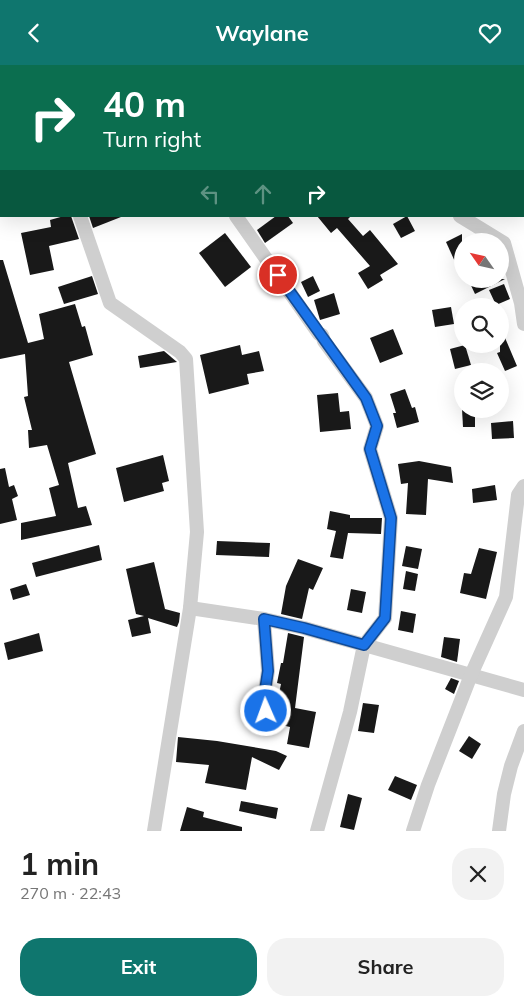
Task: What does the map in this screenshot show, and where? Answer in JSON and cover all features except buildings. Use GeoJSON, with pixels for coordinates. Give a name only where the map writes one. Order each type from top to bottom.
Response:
{"type":"FeatureCollection","features":[{"type":"Feature","properties":{"kind":"street"},"geometry":{"type":"LineString","coordinates":[[80,217],[110,303],[180,351],[186,359],[197,516],[190,608],[154,831]]}},
{"type":"Feature","properties":{"kind":"street"},"geometry":{"type":"LineString","coordinates":[[237,217],[366,398],[377,426],[370,449],[391,518],[385,618],[364,645],[350,712],[317,831]]}},
{"type":"Feature","properties":{"kind":"street"},"geometry":{"type":"LineString","coordinates":[[462,217],[504,243],[524,324]]}},
{"type":"Feature","properties":{"kind":"street"},"geometry":{"type":"LineString","coordinates":[[413,831],[428,785],[471,675],[506,597],[518,495],[524,486]]}},
{"type":"Feature","properties":{"kind":"street"},"geometry":{"type":"LineString","coordinates":[[190,608],[264,619],[304,628],[524,690]]}},
{"type":"Feature","properties":{"kind":"street"},"geometry":{"type":"LineString","coordinates":[[264,619],[268,671],[264,697],[266,711]]}},
{"type":"Feature","properties":{"kind":"street"},"geometry":{"type":"LineString","coordinates":[[499,831],[504,794],[511,765],[524,731]]}},
{"type":"Feature","properties":{"kind":"route"},"geometry":{"type":"LineString","coordinates":[[266,711],[264,697],[268,671],[264,619],[364,645],[385,618],[391,518],[370,449],[377,426],[366,398],[278,275]]}}]}
